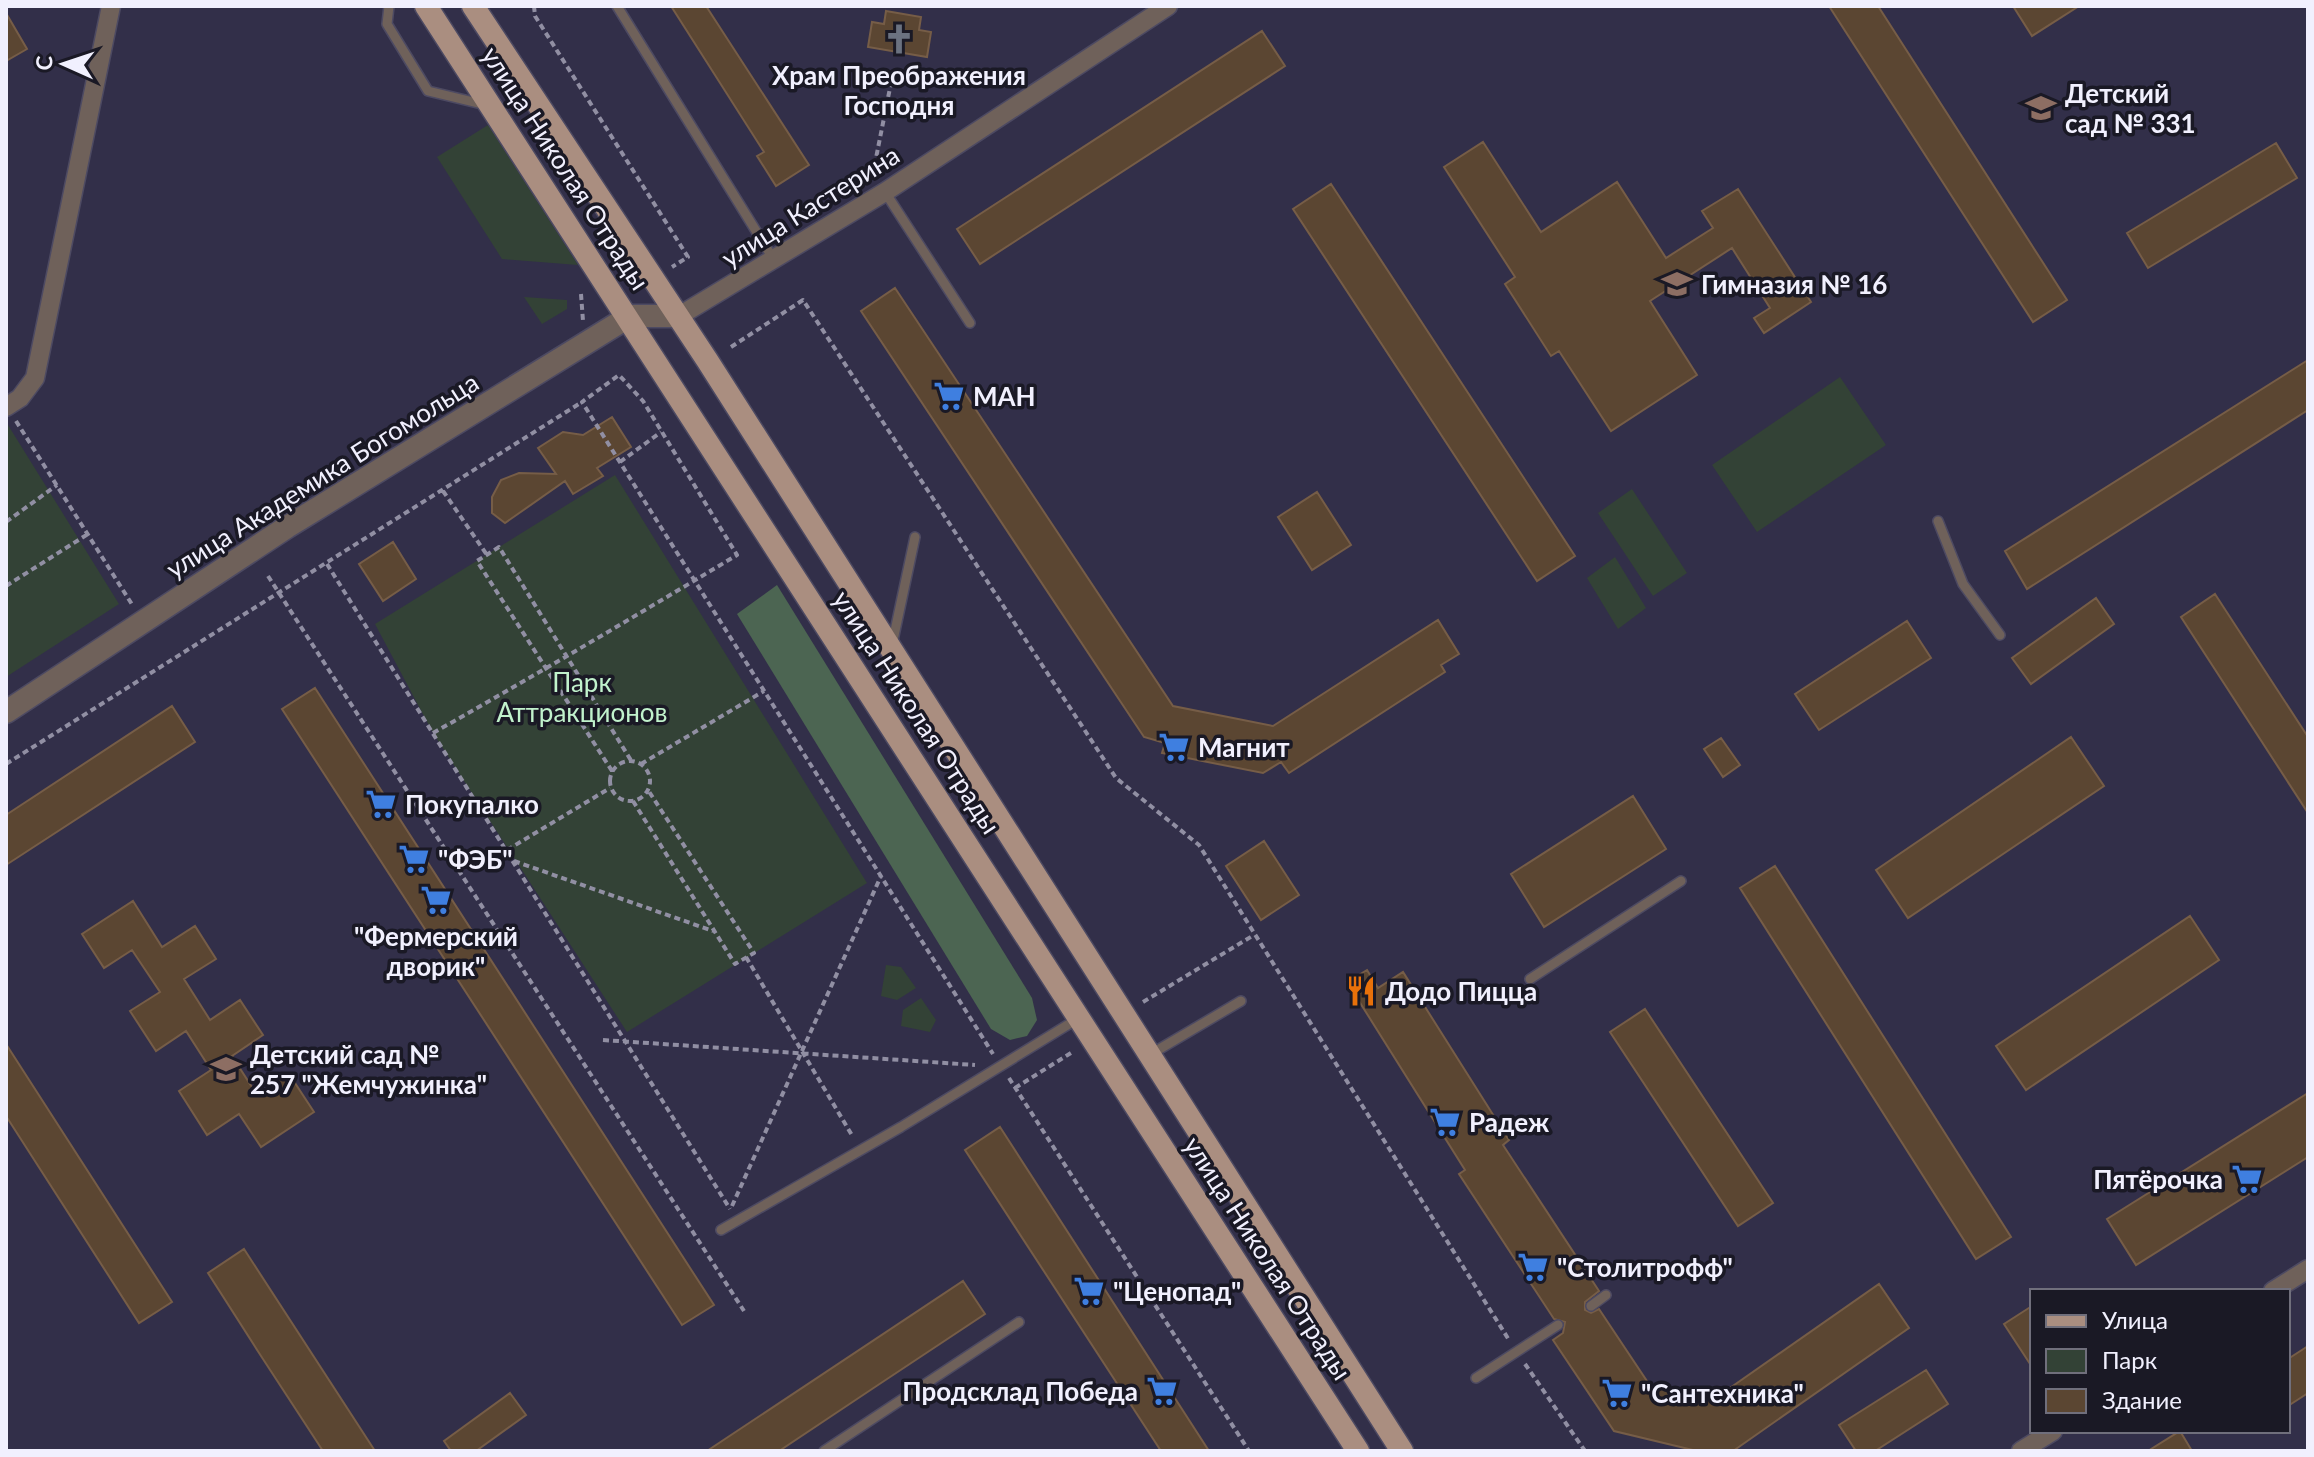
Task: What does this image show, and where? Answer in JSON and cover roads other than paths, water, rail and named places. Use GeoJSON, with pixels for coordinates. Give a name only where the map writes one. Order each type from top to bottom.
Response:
{"type":"FeatureCollection","features":[{"type":"Feature","properties":{"kind":"main road","name":"улица Николая Отрады"},"geometry":{"type":"LineString","coordinates":[[426,6],[630,316],[1358,1451]]}},
{"type":"Feature","properties":{"kind":"main road","name":"улица Николая Отрады"},"geometry":{"type":"LineString","coordinates":[[473,6],[679,316],[1402,1451]]}},
{"type":"Feature","properties":{"kind":"street"},"geometry":{"type":"LineString","coordinates":[[7,407],[20,398],[35,378],[111,6]]}},
{"type":"Feature","properties":{"kind":"street","name":"улица Кастерина"},"geometry":{"type":"LineString","coordinates":[[679,316],[885,192],[1168,6]]}},
{"type":"Feature","properties":{"kind":"street"},"geometry":{"type":"LineString","coordinates":[[630,316],[679,316]]}},
{"type":"Feature","properties":{"kind":"street","name":"улица Академика Богомольца"},"geometry":{"type":"LineString","coordinates":[[6,712],[287,527],[630,316]]}},
{"type":"Feature","properties":{"kind":"street"},"geometry":{"type":"LineString","coordinates":[[2276,1289],[2308,1269]]}},
{"type":"Feature","properties":{"kind":"street"},"geometry":{"type":"LineString","coordinates":[[2021,1451],[2050,1433]]}},
{"type":"Feature","properties":{"kind":"lane"},"geometry":{"type":"LineString","coordinates":[[389,6],[387,24],[428,91],[492,107]]}},
{"type":"Feature","properties":{"kind":"lane"},"geometry":{"type":"LineString","coordinates":[[617,6],[774,260]]}},
{"type":"Feature","properties":{"kind":"lane"},"geometry":{"type":"LineString","coordinates":[[885,192],[970,323]]}},
{"type":"Feature","properties":{"kind":"lane"},"geometry":{"type":"LineString","coordinates":[[1938,521],[1963,584],[2000,635]]}},
{"type":"Feature","properties":{"kind":"lane"},"geometry":{"type":"LineString","coordinates":[[891,648],[915,537]]}},
{"type":"Feature","properties":{"kind":"lane"},"geometry":{"type":"LineString","coordinates":[[1530,979],[1681,881]]}},
{"type":"Feature","properties":{"kind":"lane"},"geometry":{"type":"LineString","coordinates":[[1150,1055],[1241,1001]]}},
{"type":"Feature","properties":{"kind":"lane"},"geometry":{"type":"LineString","coordinates":[[721,1230],[1080,1018]]}},
{"type":"Feature","properties":{"kind":"lane"},"geometry":{"type":"LineString","coordinates":[[1591,1306],[1606,1295]]}},
{"type":"Feature","properties":{"kind":"lane"},"geometry":{"type":"LineString","coordinates":[[824,1451],[1019,1322]]}},
{"type":"Feature","properties":{"kind":"lane"},"geometry":{"type":"LineString","coordinates":[[1476,1378],[1558,1325]]}},
{"type":"Feature","properties":{"kind":"place","name":"Храм Преображения Господня"},"geometry":{"type":"Point","coordinates":[899,39]}},
{"type":"Feature","properties":{"kind":"place","name":"Детский сад № 331"},"geometry":{"type":"Point","coordinates":[2041,108]}},
{"type":"Feature","properties":{"kind":"place","name":"Гимназия № 16"},"geometry":{"type":"Point","coordinates":[1677,284]}},
{"type":"Feature","properties":{"kind":"place","name":"МАН"},"geometry":{"type":"Point","coordinates":[949,396]}},
{"type":"Feature","properties":{"kind":"place","name":"Магнит"},"geometry":{"type":"Point","coordinates":[1174,747]}},
{"type":"Feature","properties":{"kind":"place","name":"Покупалко"},"geometry":{"type":"Point","coordinates":[381,804]}},
{"type":"Feature","properties":{"kind":"place","name":"\"ФЭБ\""},"geometry":{"type":"Point","coordinates":[414,859]}},
{"type":"Feature","properties":{"kind":"place","name":"\"Фермерский дворик\""},"geometry":{"type":"Point","coordinates":[436,900]}},
{"type":"Feature","properties":{"kind":"place","name":"Додо Пицца"},"geometry":{"type":"Point","coordinates":[1361,991]}},
{"type":"Feature","properties":{"kind":"place","name":"Детский сад № 257 \"Жемчужинка\""},"geometry":{"type":"Point","coordinates":[226,1069]}},
{"type":"Feature","properties":{"kind":"place","name":"Радеж"},"geometry":{"type":"Point","coordinates":[1445,1122]}},
{"type":"Feature","properties":{"kind":"place","name":"Пятёрочка"},"geometry":{"type":"Point","coordinates":[2247,1179]}},
{"type":"Feature","properties":{"kind":"place","name":"\"Столитрофф\""},"geometry":{"type":"Point","coordinates":[1533,1267]}},
{"type":"Feature","properties":{"kind":"place","name":"\"Ценопад\""},"geometry":{"type":"Point","coordinates":[1089,1291]}},
{"type":"Feature","properties":{"kind":"place","name":"Продсклад Победа"},"geometry":{"type":"Point","coordinates":[1162,1391]}},
{"type":"Feature","properties":{"kind":"place","name":"\"Сантехника\""},"geometry":{"type":"Point","coordinates":[1617,1393]}},
{"type":"Feature","properties":{"kind":"park label","name":"Парк Аттракционов"},"geometry":{"type":"Point","coordinates":[582,697]}}]}
